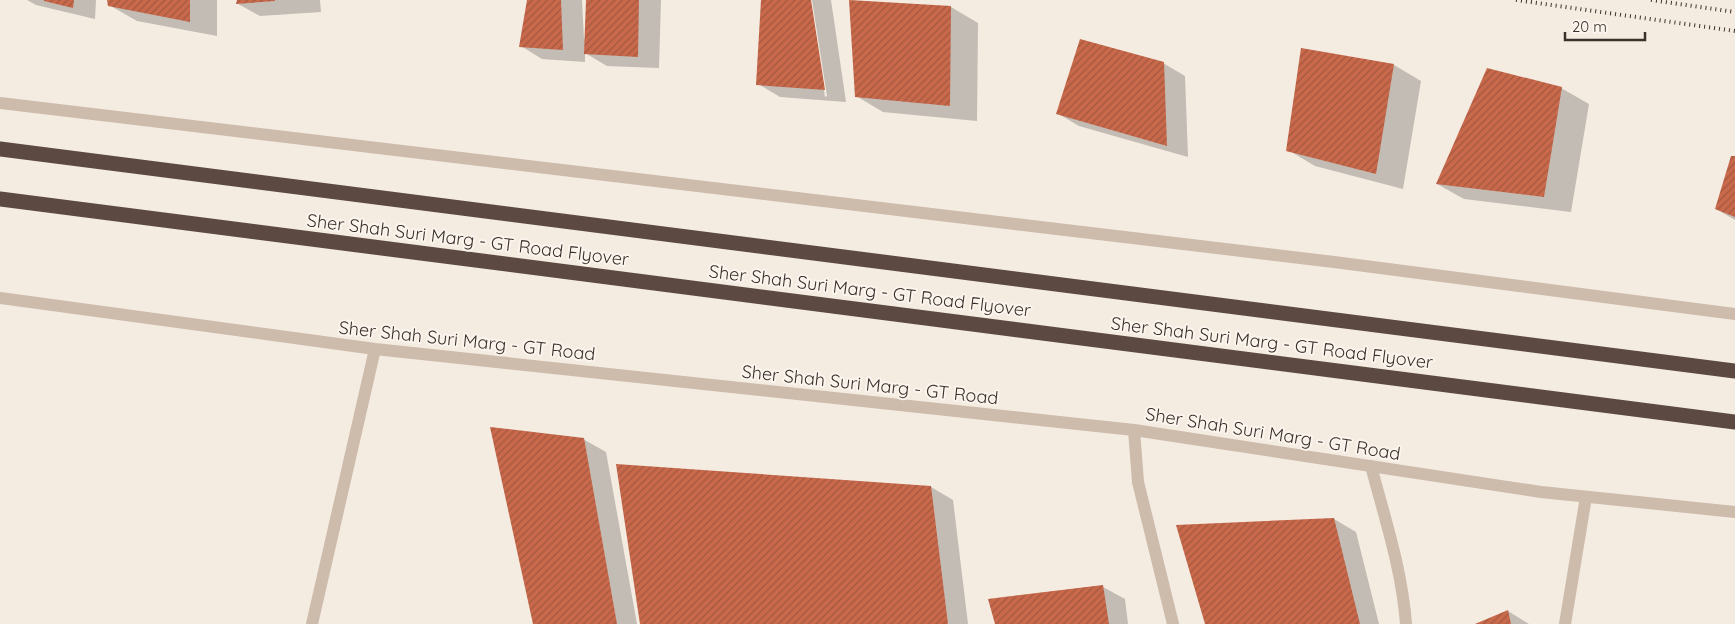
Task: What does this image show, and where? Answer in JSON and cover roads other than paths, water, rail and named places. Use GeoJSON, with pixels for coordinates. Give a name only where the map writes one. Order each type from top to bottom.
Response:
{"type":"FeatureCollection","features":[{"type":"Feature","properties":{"kind":"highway","name":"Sher Shah Suri Marg - GT Road Flyover"},"geometry":{"type":"LineString","coordinates":[[0,149],[1735,371]]}},
{"type":"Feature","properties":{"kind":"highway","name":"Sher Shah Suri Marg - GT Road Flyover"},"geometry":{"type":"LineString","coordinates":[[0,199],[1735,422]]}},
{"type":"Feature","properties":{"kind":"street"},"geometry":{"type":"LineString","coordinates":[[0,103],[1324,261],[1735,314]]}},
{"type":"Feature","properties":{"kind":"street","name":"Sher Shah Suri Marg - GT Road"},"geometry":{"type":"LineString","coordinates":[[0,298],[375,349],[1134,430],[1541,492],[1734,515]]}},
{"type":"Feature","properties":{"kind":"street"},"geometry":{"type":"LineString","coordinates":[[312,624],[375,349]]}},
{"type":"Feature","properties":{"kind":"street"},"geometry":{"type":"LineString","coordinates":[[1134,430],[1138,482],[1173,624]]}},
{"type":"Feature","properties":{"kind":"street"},"geometry":{"type":"LineString","coordinates":[[1372,466],[1398,565],[1404,598],[1406,624]]}},
{"type":"Feature","properties":{"kind":"street"},"geometry":{"type":"LineString","coordinates":[[1565,624],[1586,497]]}},
{"type":"Feature","properties":{"kind":"railway"},"geometry":{"type":"LineString","coordinates":[[1516,0],[1735,31]]}},
{"type":"Feature","properties":{"kind":"railway"},"geometry":{"type":"LineString","coordinates":[[1651,0],[1735,12]]}}]}
